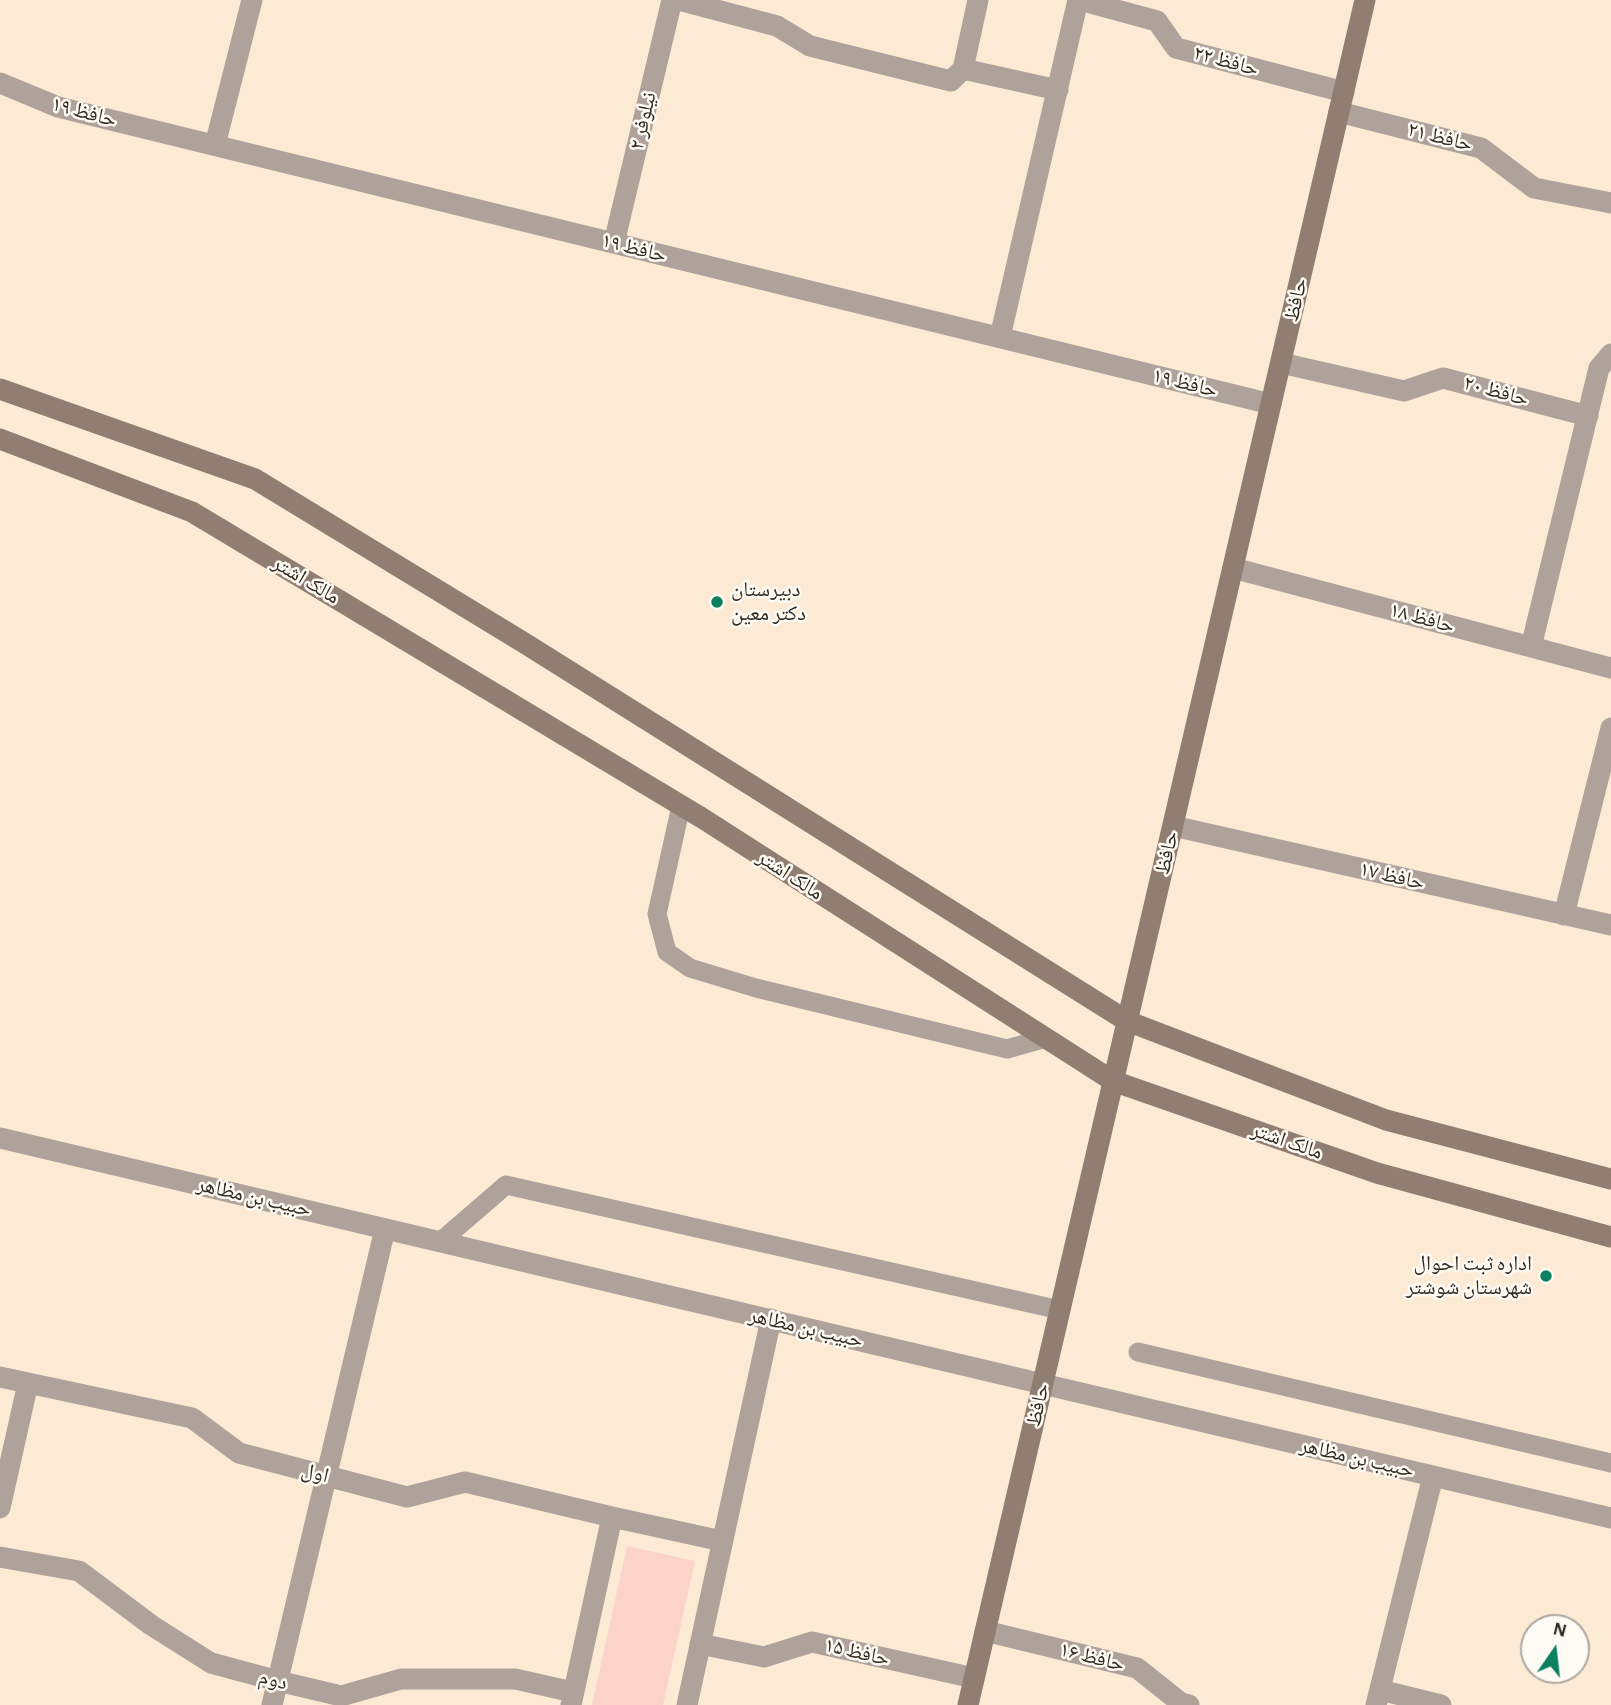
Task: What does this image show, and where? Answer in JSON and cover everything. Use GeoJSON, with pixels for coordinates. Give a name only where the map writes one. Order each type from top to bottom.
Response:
{"type":"FeatureCollection","features":[{"type":"Feature","properties":{"kind":"street"},"geometry":{"type":"LineString","coordinates":[[215,145],[252,0]]}},
{"type":"Feature","properties":{"kind":"street","name":"نیلوفر ۲"},"geometry":{"type":"LineString","coordinates":[[614,243],[672,0]]}},
{"type":"Feature","properties":{"kind":"street"},"geometry":{"type":"LineString","coordinates":[[679,0],[777,26],[810,46],[951,81],[963,69],[978,0]]}},
{"type":"Feature","properties":{"kind":"street"},"geometry":{"type":"LineString","coordinates":[[1000,337],[1079,0]]}},
{"type":"Feature","properties":{"kind":"street","name":"حافظ ۲۲"},"geometry":{"type":"LineString","coordinates":[[1079,0],[1157,21],[1176,48],[1342,102]]}},
{"type":"Feature","properties":{"kind":"street","name":"حافظ"},"geometry":{"type":"LineString","coordinates":[[968,1705],[1365,0]]}},
{"type":"Feature","properties":{"kind":"street"},"geometry":{"type":"LineString","coordinates":[[963,69],[1058,90]]}},
{"type":"Feature","properties":{"kind":"street","name":"حافظ ۱۹"},"geometry":{"type":"LineString","coordinates":[[0,83],[58,107],[1271,404]]}},
{"type":"Feature","properties":{"kind":"street","name":"حافظ ۲۱"},"geometry":{"type":"LineString","coordinates":[[1342,102],[1481,148],[1534,188],[1611,203]]}},
{"type":"Feature","properties":{"kind":"street","name":"حافظ ۲۰"},"geometry":{"type":"LineString","coordinates":[[1281,363],[1404,391],[1443,378],[1588,416]]}},
{"type":"Feature","properties":{"kind":"street"},"geometry":{"type":"LineString","coordinates":[[1531,647],[1588,416],[1607,364]]}},
{"type":"Feature","properties":{"kind":"street"},"geometry":{"type":"LineString","coordinates":[[0,389],[255,479],[526,643],[1127,1021],[1386,1120],[1611,1179]]}},
{"type":"Feature","properties":{"kind":"street","name":"مالک اشتر"},"geometry":{"type":"LineString","coordinates":[[0,439],[192,512],[681,806],[1113,1081],[1377,1172],[1611,1237]]}},
{"type":"Feature","properties":{"kind":"street","name":"حافظ ۱۸"},"geometry":{"type":"LineString","coordinates":[[1233,568],[1611,668]]}},
{"type":"Feature","properties":{"kind":"street"},"geometry":{"type":"LineString","coordinates":[[1564,915],[1611,728]]}},
{"type":"Feature","properties":{"kind":"street","name":"حافظ ۱۷"},"geometry":{"type":"LineString","coordinates":[[1173,826],[1611,926]]}},
{"type":"Feature","properties":{"kind":"street","name":"حبیب بن مظاهر"},"geometry":{"type":"LineString","coordinates":[[0,1138],[1611,1518]]}},
{"type":"Feature","properties":{"kind":"street"},"geometry":{"type":"LineString","coordinates":[[272,1705],[385,1228]]}},
{"type":"Feature","properties":{"kind":"street"},"geometry":{"type":"LineString","coordinates":[[687,1705],[771,1320]]}},
{"type":"Feature","properties":{"kind":"street","name":"اول"},"geometry":{"type":"LineString","coordinates":[[0,1377],[192,1418],[239,1453],[407,1497],[465,1482],[722,1541]]}},
{"type":"Feature","properties":{"kind":"street"},"geometry":{"type":"LineString","coordinates":[[0,1508],[28,1383]]}},
{"type":"Feature","properties":{"kind":"street"},"geometry":{"type":"LineString","coordinates":[[1433,1476],[1378,1697],[1441,1705]]}},
{"type":"Feature","properties":{"kind":"street"},"geometry":{"type":"LineString","coordinates":[[572,1699],[612,1517]]}},
{"type":"Feature","properties":{"kind":"street","name":"دوم"},"geometry":{"type":"LineString","coordinates":[[0,1557],[79,1571],[150,1625],[211,1663],[278,1681],[341,1696],[401,1679],[515,1679],[572,1699]]}},
{"type":"Feature","properties":{"kind":"street","name":"حافظ ۱۶"},"geometry":{"type":"LineString","coordinates":[[985,1631],[1137,1668],[1181,1703],[1189,1705]]}},
{"type":"Feature","properties":{"kind":"street","name":"حافظ ۱۵"},"geometry":{"type":"LineString","coordinates":[[700,1644],[764,1657],[812,1642],[974,1678]]}},
{"type":"Feature","properties":{"kind":"lane"},"geometry":{"type":"LineString","coordinates":[[681,806],[657,914],[667,953],[690,968],[756,988],[1007,1049],[1046,1038]]}},
{"type":"Feature","properties":{"kind":"lane"},"geometry":{"type":"LineString","coordinates":[[440,1242],[506,1185],[1060,1310]]}},
{"type":"Feature","properties":{"kind":"lane"},"geometry":{"type":"LineString","coordinates":[[1138,1352],[1611,1462]]}},
{"type":"Feature","properties":{"kind":"shaded area"},"geometry":{"type":"Polygon","coordinates":[[[627,1546],[695,1561],[663,1705],[592,1705],[627,1546]]]}},
{"type":"Feature","properties":{"kind":"place","name":"دبیرستان دکتر معین"},"geometry":{"type":"Point","coordinates":[717,602]}},
{"type":"Feature","properties":{"kind":"place","name":"اداره ثبت احوال شهرستان شوشتر"},"geometry":{"type":"Point","coordinates":[1546,1276]}}]}
